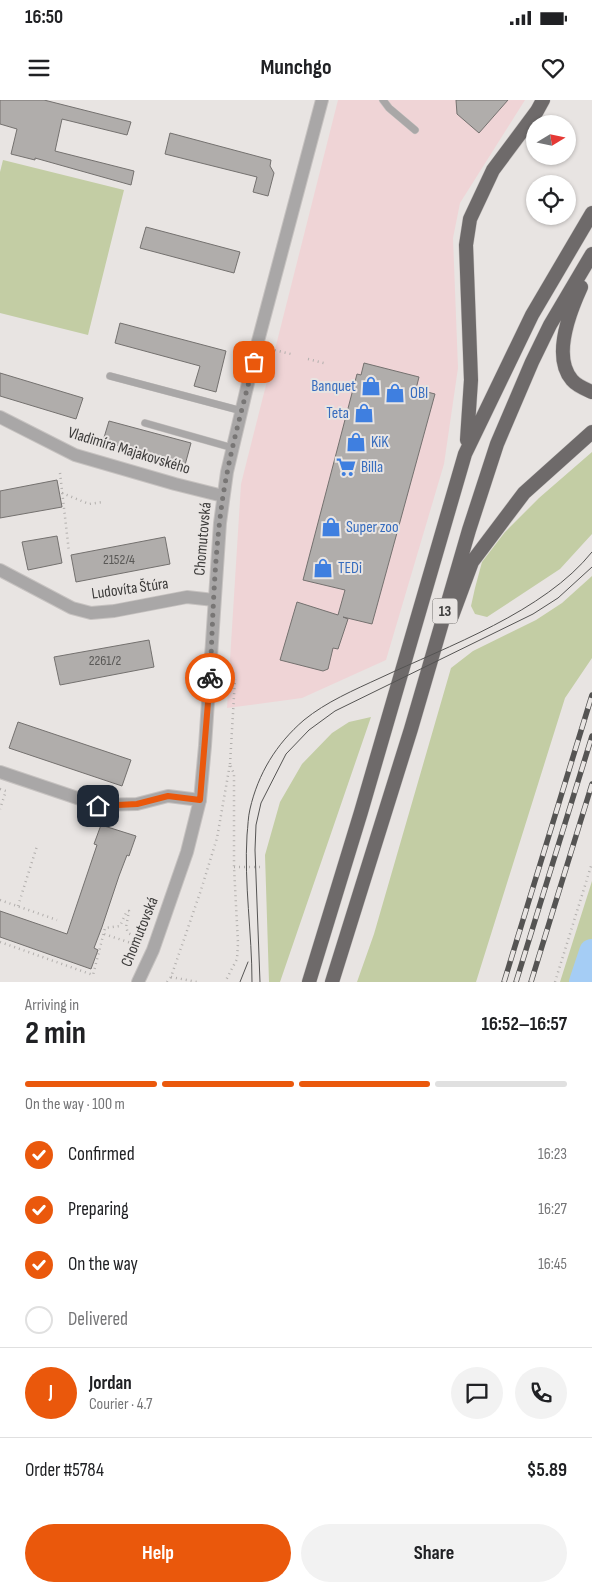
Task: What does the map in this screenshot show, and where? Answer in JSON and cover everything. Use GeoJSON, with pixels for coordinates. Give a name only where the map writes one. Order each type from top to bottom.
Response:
{"type":"FeatureCollection","features":[{"type":"Feature","properties":{"kind":"highway"},"geometry":{"type":"LineString","coordinates":[[465,454],[470,422],[471,380],[466,274],[466,245],[470,219],[493,170],[537,111],[543,100]]}},
{"type":"Feature","properties":{"kind":"highway","name":"13"},"geometry":{"type":"LineString","coordinates":[[309,982],[361,812],[465,454],[532,315],[592,213]]}},
{"type":"Feature","properties":{"kind":"highway","name":"13"},"geometry":{"type":"LineString","coordinates":[[332,982],[411,729],[469,530],[497,444],[550,325],[592,254]]}},
{"type":"Feature","properties":{"kind":"highway"},"geometry":{"type":"LineString","coordinates":[[592,263],[575,299],[566,325],[563,352],[564,365],[572,380],[581,388],[592,392]]}},
{"type":"Feature","properties":{"kind":"highway"},"geometry":{"type":"LineString","coordinates":[[411,729],[472,562],[524,493],[592,432]]}},
{"type":"Feature","properties":{"kind":"street","name":"Chomutovská"},"geometry":{"type":"LineString","coordinates":[[138,982],[153,950],[187,852],[200,800],[223,496],[242,411],[322,100]]}},
{"type":"Feature","properties":{"kind":"street","name":"Vladimíra Majakovského"},"geometry":{"type":"LineString","coordinates":[[0,417],[75,455],[223,496]]}},
{"type":"Feature","properties":{"kind":"street","name":"Ludovíta Štúra"},"geometry":{"type":"LineString","coordinates":[[0,570],[72,608],[91,613],[114,611],[187,597],[214,600]]}},
{"type":"Feature","properties":{"kind":"street"},"geometry":{"type":"LineString","coordinates":[[0,772],[98,806],[137,804],[168,796],[200,800]]}},
{"type":"Feature","properties":{"kind":"lane"},"geometry":{"type":"LineString","coordinates":[[383,100],[389,108],[415,130]]}},
{"type":"Feature","properties":{"kind":"lane"},"geometry":{"type":"LineString","coordinates":[[110,376],[242,411]]}},
{"type":"Feature","properties":{"kind":"lane"},"geometry":{"type":"LineString","coordinates":[[145,423],[233,448]]}},
{"type":"Feature","properties":{"kind":"path"},"geometry":{"type":"LineString","coordinates":[[270,349],[292,354]]}},
{"type":"Feature","properties":{"kind":"path"},"geometry":{"type":"LineString","coordinates":[[308,359],[326,364]]}},
{"type":"Feature","properties":{"kind":"path"},"geometry":{"type":"LineString","coordinates":[[60,473],[69,552]]}},
{"type":"Feature","properties":{"kind":"path"},"geometry":{"type":"LineString","coordinates":[[62,493],[89,504],[104,502]]}},
{"type":"Feature","properties":{"kind":"path"},"geometry":{"type":"LineString","coordinates":[[167,982],[171,977],[217,838],[230,764],[235,679]]}},
{"type":"Feature","properties":{"kind":"path"},"geometry":{"type":"LineString","coordinates":[[225,982],[237,959],[238,943],[234,867],[234,774],[230,764]]}},
{"type":"Feature","properties":{"kind":"path"},"geometry":{"type":"LineString","coordinates":[[0,789],[6,791],[0,809]]}},
{"type":"Feature","properties":{"kind":"path"},"geometry":{"type":"LineString","coordinates":[[18,906],[38,846]]}},
{"type":"Feature","properties":{"kind":"path"},"geometry":{"type":"LineString","coordinates":[[555,982],[592,863]]}},
{"type":"Feature","properties":{"kind":"path"},"geometry":{"type":"LineString","coordinates":[[234,867],[261,867]]}},
{"type":"Feature","properties":{"kind":"path"},"geometry":{"type":"LineString","coordinates":[[0,900],[57,920]]}},
{"type":"Feature","properties":{"kind":"path"},"geometry":{"type":"LineString","coordinates":[[0,942],[93,976],[105,928],[120,926],[127,911],[129,911],[126,927],[128,933],[136,937],[134,944],[104,934]]}},
{"type":"Feature","properties":{"kind":"path"},"geometry":{"type":"LineString","coordinates":[[171,977],[197,982]]}},
{"type":"Feature","properties":{"kind":"shaded area"},"geometry":{"type":"Polygon","coordinates":[[[338,100],[525,100],[460,203],[453,238],[458,368],[444,464],[386,660],[302,698],[227,708],[241,484],[338,100]]]}},
{"type":"Feature","properties":{"kind":"green space"},"geometry":{"type":"Polygon","coordinates":[[[3,160],[124,190],[88,335],[0,313],[0,172],[3,160]]]}},
{"type":"Feature","properties":{"kind":"green space"},"geometry":{"type":"Polygon","coordinates":[[[592,452],[592,534],[560,569],[487,617],[475,614],[471,606],[482,562],[505,532],[539,498],[592,452]]]}},
{"type":"Feature","properties":{"kind":"green space"},"geometry":{"type":"Polygon","coordinates":[[[592,576],[592,658],[565,698],[476,982],[357,982],[374,934],[451,668],[473,651],[536,620],[562,603],[592,576]]]}},
{"type":"Feature","properties":{"kind":"green space"},"geometry":{"type":"Polygon","coordinates":[[[371,717],[280,982],[269,982],[265,855],[280,802],[302,764],[332,733],[349,722],[371,717]]]}},
{"type":"Feature","properties":{"kind":"green space"},"geometry":{"type":"Polygon","coordinates":[[[592,881],[592,982],[560,982],[592,881]]]}},
{"type":"Feature","properties":{"kind":"building"},"geometry":{"type":"Polygon","coordinates":[[[0,100],[44,100],[131,122],[127,135],[62,119],[55,151],[134,171],[131,185],[35,158],[35,160],[11,154],[17,129],[0,124],[0,100]]]}},
{"type":"Feature","properties":{"kind":"building"},"geometry":{"type":"Polygon","coordinates":[[[456,100],[508,100],[479,133],[457,114],[456,100]]]}},
{"type":"Feature","properties":{"kind":"building"},"geometry":{"type":"Polygon","coordinates":[[[170,133],[271,160],[270,166],[274,173],[268,196],[253,192],[257,177],[165,154],[170,133]]]}},
{"type":"Feature","properties":{"kind":"building"},"geometry":{"type":"Polygon","coordinates":[[[146,227],[240,252],[234,273],[140,248],[146,227]]]}},
{"type":"Feature","properties":{"kind":"building"},"geometry":{"type":"Polygon","coordinates":[[[120,323],[226,351],[216,392],[194,386],[200,366],[115,343],[120,323]]]}},
{"type":"Feature","properties":{"kind":"building"},"geometry":{"type":"Polygon","coordinates":[[[364,363],[419,377],[416,389],[435,394],[372,624],[343,617],[348,619],[338,649],[333,648],[328,669],[323,671],[280,660],[297,602],[338,615],[345,590],[303,580],[357,374],[361,375],[364,363]]]}},
{"type":"Feature","properties":{"kind":"building"},"geometry":{"type":"Polygon","coordinates":[[[0,373],[83,398],[76,419],[0,396],[0,373]]]}},
{"type":"Feature","properties":{"kind":"building"},"geometry":{"type":"Polygon","coordinates":[[[109,421],[191,443],[185,465],[103,441],[109,421]]]}},
{"type":"Feature","properties":{"kind":"building"},"geometry":{"type":"Polygon","coordinates":[[[57,480],[62,507],[0,518],[0,491],[57,480]]]}},
{"type":"Feature","properties":{"kind":"building"},"geometry":{"type":"Polygon","coordinates":[[[57,536],[62,563],[28,570],[22,542],[57,536]]]}},
{"type":"Feature","properties":{"kind":"building"},"geometry":{"type":"Polygon","coordinates":[[[165,537],[170,564],[76,582],[71,555],[165,537]]]}},
{"type":"Feature","properties":{"kind":"building"},"geometry":{"type":"Polygon","coordinates":[[[149,640],[154,667],[60,685],[54,657],[149,640]]]}},
{"type":"Feature","properties":{"kind":"building"},"geometry":{"type":"Polygon","coordinates":[[[18,722],[131,760],[122,786],[9,748],[18,722]]]}},
{"type":"Feature","properties":{"kind":"building"},"geometry":{"type":"Polygon","coordinates":[[[101,825],[136,836],[119,876],[94,948],[98,950],[91,969],[0,937],[0,911],[67,934],[97,845],[94,844],[101,825]]]}},
{"type":"Feature","properties":{"kind":"waterway"},"geometry":{"type":"LineString","coordinates":[[582,982],[592,952]]}},
{"type":"Feature","properties":{"kind":"tram line"},"geometry":{"type":"LineString","coordinates":[[252,982],[246,853],[249,815],[253,796],[263,772],[277,749],[304,720],[331,702],[464,640],[522,610],[572,573],[592,552]]}},
{"type":"Feature","properties":{"kind":"tram line"},"geometry":{"type":"LineString","coordinates":[[260,982],[255,850],[256,825],[261,803],[286,754],[309,730],[335,711],[533,614],[558,598],[592,567]]}},
{"type":"Feature","properties":{"kind":"tram line"},"geometry":{"type":"LineString","coordinates":[[240,982],[248,962]]}},
{"type":"Feature","properties":{"kind":"railway"},"geometry":{"type":"LineString","coordinates":[[504,982],[592,695]]}},
{"type":"Feature","properties":{"kind":"railway"},"geometry":{"type":"LineString","coordinates":[[516,982],[592,736]]}},
{"type":"Feature","properties":{"kind":"railway"},"geometry":{"type":"LineString","coordinates":[[531,982],[592,784]]}},
{"type":"Feature","properties":{"kind":"way so far"},"geometry":{"type":"LineString","coordinates":[[210,678],[223,496],[232,450],[254,362]]}},
{"type":"Feature","properties":{"kind":"place","name":"Banquet"},"geometry":{"type":"Point","coordinates":[371,386]}},
{"type":"Feature","properties":{"kind":"place","name":"OBI"},"geometry":{"type":"Point","coordinates":[395,393]}},
{"type":"Feature","properties":{"kind":"place","name":"Teta"},"geometry":{"type":"Point","coordinates":[364,413]}},
{"type":"Feature","properties":{"kind":"place","name":"KiK"},"geometry":{"type":"Point","coordinates":[356,442]}},
{"type":"Feature","properties":{"kind":"place","name":"Billa"},"geometry":{"type":"Point","coordinates":[346,467]}},
{"type":"Feature","properties":{"kind":"place","name":"Super zoo"},"geometry":{"type":"Point","coordinates":[331,527]}},
{"type":"Feature","properties":{"kind":"place","name":"TEDi"},"geometry":{"type":"Point","coordinates":[323,568]}},
{"type":"Feature","properties":{"kind":"route"},"geometry":{"type":"LineString","coordinates":[[98,806],[137,804],[168,796],[200,800],[210,678]]}}]}
